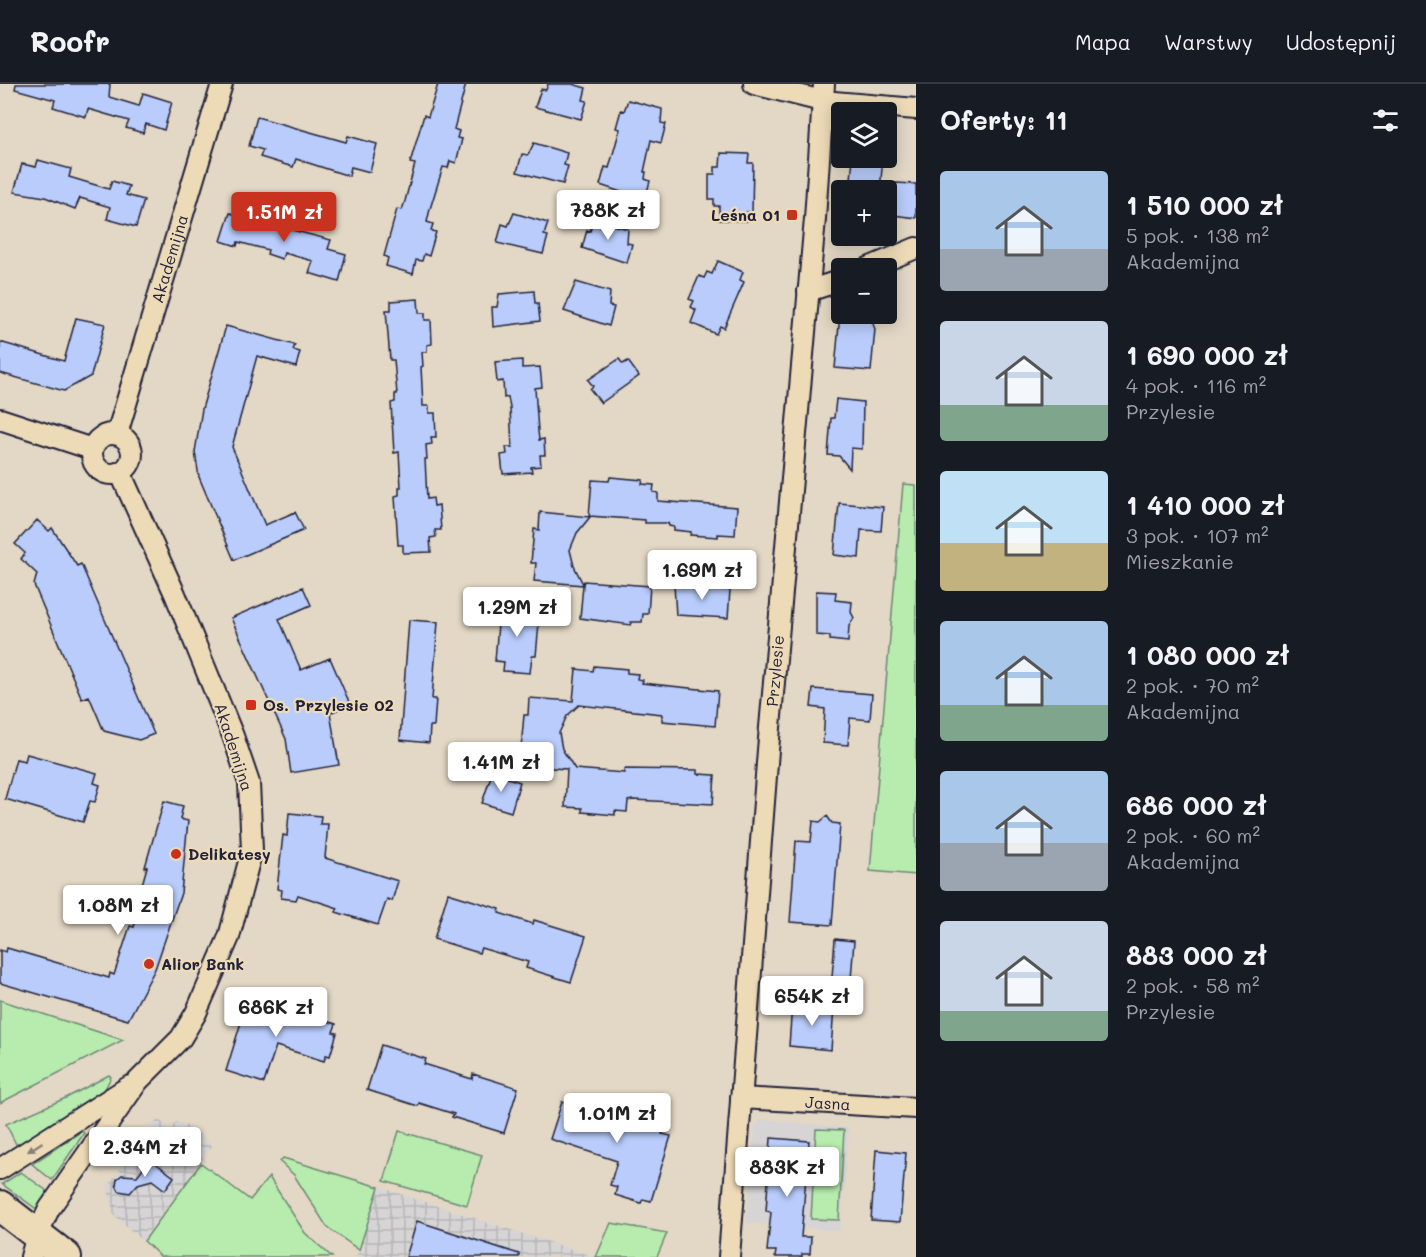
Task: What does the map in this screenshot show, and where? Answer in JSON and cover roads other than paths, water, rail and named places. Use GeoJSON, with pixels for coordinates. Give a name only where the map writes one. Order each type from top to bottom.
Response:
{"type":"FeatureCollection","features":[{"type":"Feature","properties":{"kind":"main road"},"geometry":{"type":"LineString","coordinates":[[0,1206],[34,1246],[66,1257]]}},
{"type":"Feature","properties":{"kind":"street","name":"Akademijna"},"geometry":{"type":"LineString","coordinates":[[117,434],[222,84]]}},
{"type":"Feature","properties":{"kind":"street"},"geometry":{"type":"LineString","coordinates":[[754,84],[916,109]]}},
{"type":"Feature","properties":{"kind":"street","name":"Przylesie"},"geometry":{"type":"LineString","coordinates":[[729,1257],[823,93]]}},
{"type":"Feature","properties":{"kind":"street"},"geometry":{"type":"LineString","coordinates":[[892,258],[916,248]]}},
{"type":"Feature","properties":{"kind":"street"},"geometry":{"type":"LineString","coordinates":[[808,291],[831,284]]}},
{"type":"Feature","properties":{"kind":"street"},"geometry":{"type":"LineString","coordinates":[[0,419],[92,449]]}},
{"type":"Feature","properties":{"kind":"street"},"geometry":{"type":"LineString","coordinates":[[117,434],[128,441],[132,453],[128,466],[120,472],[107,473],[98,468],[92,459],[92,449],[101,436],[117,434]]}},
{"type":"Feature","properties":{"kind":"street","name":"Akademijna"},"geometry":{"type":"LineString","coordinates":[[34,1246],[49,1209],[138,1081],[181,1038],[208,989],[239,904],[253,833],[249,783],[233,736],[175,594],[120,472]]}},
{"type":"Feature","properties":{"kind":"street","name":"Akademijna"},"geometry":{"type":"LineString","coordinates":[[0,1169],[138,1081]]}},
{"type":"Feature","properties":{"kind":"street","name":"Jasna"},"geometry":{"type":"LineString","coordinates":[[741,1098],[916,1108]]}},
{"type":"Feature","properties":{"kind":"place","name":"Leśna 01"},"geometry":{"type":"Point","coordinates":[792,215]}},
{"type":"Feature","properties":{"kind":"place","name":"Os. Przylesie 02"},"geometry":{"type":"Point","coordinates":[251,705]}},
{"type":"Feature","properties":{"kind":"place","name":"Delikatesy"},"geometry":{"type":"Point","coordinates":[176,854]}},
{"type":"Feature","properties":{"kind":"place","name":"Alior Bank"},"geometry":{"type":"Point","coordinates":[149,964]}}]}
